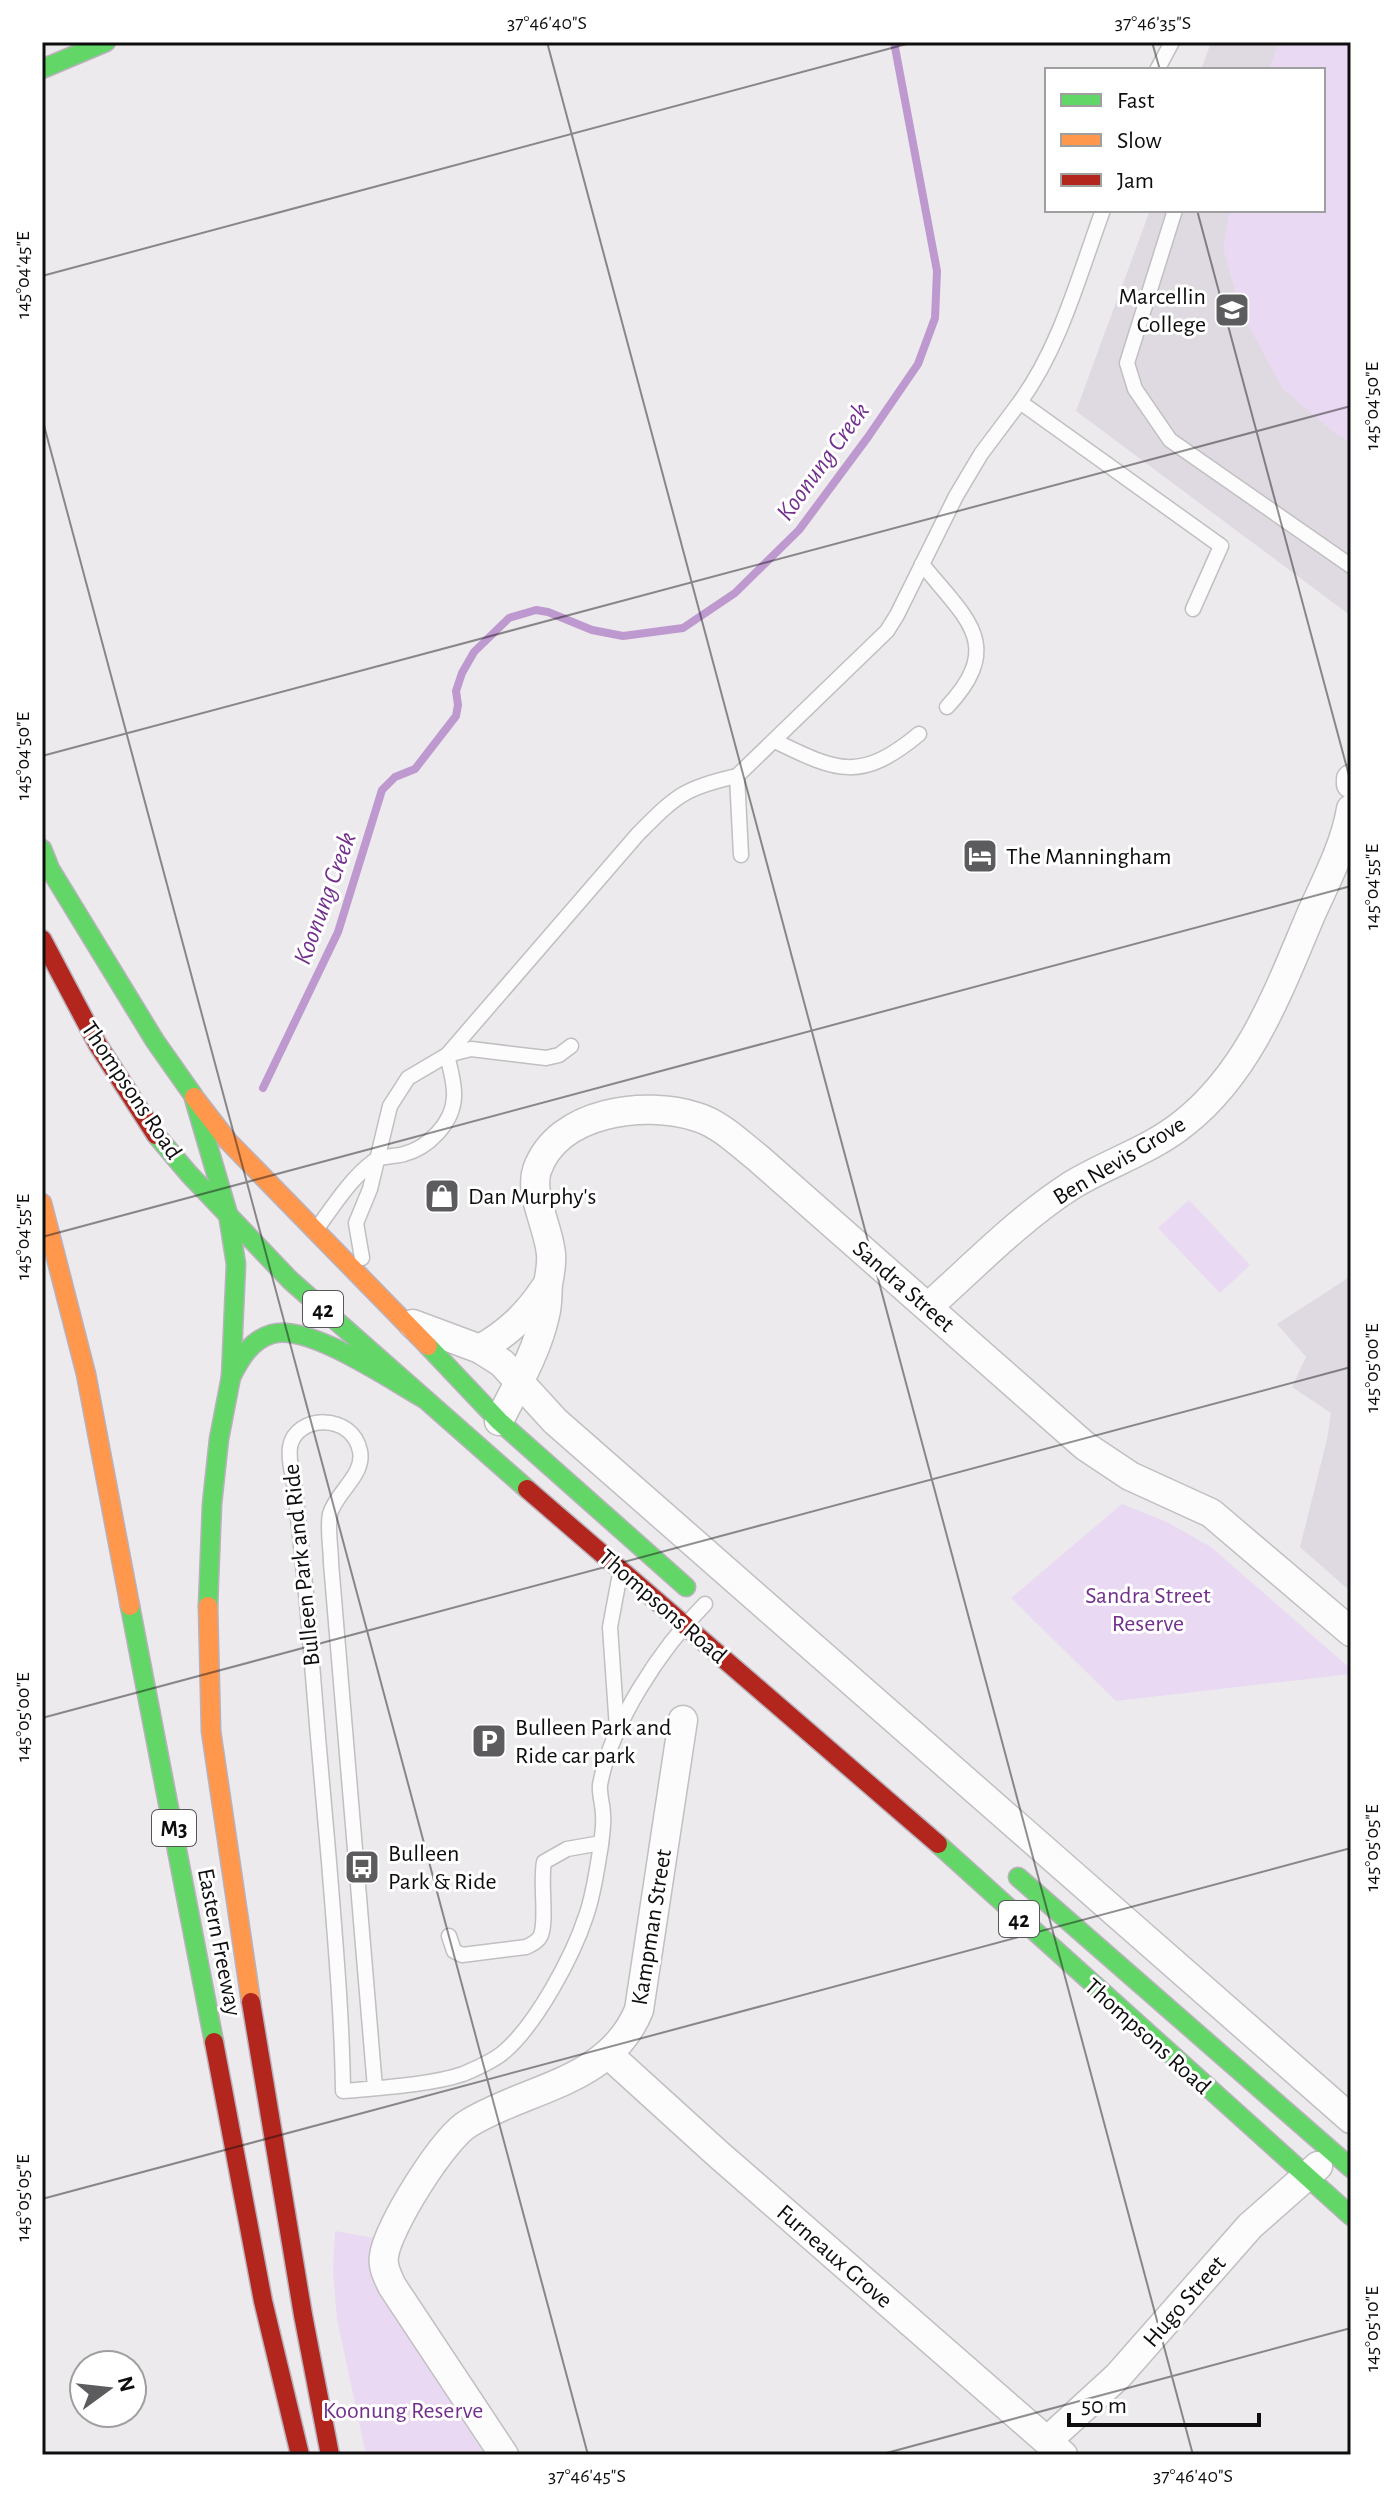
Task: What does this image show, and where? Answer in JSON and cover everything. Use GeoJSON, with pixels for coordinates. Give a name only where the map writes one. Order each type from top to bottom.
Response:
{"type":"FeatureCollection","features":[{"type":"Feature","properties":{"kind":"main road"},"geometry":{"type":"LineString","coordinates":[[42,69],[98,46]]}},
{"type":"Feature","properties":{"kind":"main road","name":"Thompsons Road"},"geometry":{"type":"LineString","coordinates":[[42,849],[50,869],[139,1014],[228,1141],[368,1282],[499,1421],[710,1608]]}},
{"type":"Feature","properties":{"kind":"main road","name":"Thompsons Road"},"geometry":{"type":"LineString","coordinates":[[42,939],[98,1045],[156,1135],[281,1271],[620,1570],[904,1814],[1351,2216]]}},
{"type":"Feature","properties":{"kind":"main road"},"geometry":{"type":"LineString","coordinates":[[193,1095],[228,1214],[236,1264],[231,1377],[219,1439],[212,1504],[208,1617],[211,1731],[245,1969],[303,2315],[330,2455]]}},
{"type":"Feature","properties":{"kind":"main road","name":"Eastern Freeway"},"geometry":{"type":"LineString","coordinates":[[42,1203],[86,1374],[263,2301],[300,2455]]}},
{"type":"Feature","properties":{"kind":"main road"},"geometry":{"type":"LineString","coordinates":[[311,1251],[316,1231]]}},
{"type":"Feature","properties":{"kind":"main road"},"geometry":{"type":"LineString","coordinates":[[355,1313],[423,1398]]}},
{"type":"Feature","properties":{"kind":"main road"},"geometry":{"type":"LineString","coordinates":[[231,1377],[242,1353],[260,1339],[280,1332],[326,1345],[423,1398]]}},
{"type":"Feature","properties":{"kind":"main road","name":"Thompsons Road"},"geometry":{"type":"LineString","coordinates":[[1001,1863],[1332,2151]]}},
{"type":"Feature","properties":{"kind":"street","name":"Ben Nevis Grove"},"geometry":{"type":"LineString","coordinates":[[928,1307],[1045,1204],[1073,1185],[1183,1125],[1232,1073],[1268,1013],[1340,849],[1351,809]]}},
{"type":"Feature","properties":{"kind":"street","name":"Sandra Street"},"geometry":{"type":"LineString","coordinates":[[499,1421],[538,1339],[546,1312],[551,1270],[550,1241],[534,1187],[540,1162],[566,1133],[620,1111],[651,1110],[699,1117],[731,1136],[1085,1446],[1130,1476],[1211,1513],[1351,1632]]}},
{"type":"Feature","properties":{"kind":"street"},"geometry":{"type":"LineString","coordinates":[[480,1349],[528,1314],[548,1284]]}},
{"type":"Feature","properties":{"kind":"street","name":"Thompsons Road"},"geometry":{"type":"LineString","coordinates":[[401,1319],[480,1349],[502,1363],[555,1421],[1351,2119]]}},
{"type":"Feature","properties":{"kind":"street","name":"Kampman Street"},"geometry":{"type":"LineString","coordinates":[[504,2455],[392,2286],[383,2258],[389,2238],[405,2208],[453,2134],[470,2122],[581,2074],[608,2054],[626,2035],[639,2010],[683,1720]]}},
{"type":"Feature","properties":{"kind":"street","name":"Furneaux Grove"},"geometry":{"type":"LineString","coordinates":[[608,2054],[729,2164],[1058,2450]]}},
{"type":"Feature","properties":{"kind":"street","name":"Hugo Street"},"geometry":{"type":"LineString","coordinates":[[1058,2450],[1118,2376],[1298,2170],[1332,2151]]}},
{"type":"Feature","properties":{"kind":"lane"},"geometry":{"type":"LineString","coordinates":[[1158,68],[1172,42]]}},
{"type":"Feature","properties":{"kind":"lane"},"geometry":{"type":"LineString","coordinates":[[316,1231],[336,1203],[376,1159],[405,1154],[425,1145],[444,1124],[454,1102],[447,1055],[533,953],[670,802],[703,783],[737,776],[882,637],[897,615],[956,496],[981,454],[1038,377],[1052,348],[1102,212]]}},
{"type":"Feature","properties":{"kind":"lane"},"geometry":{"type":"LineString","coordinates":[[1174,212],[1127,363],[1135,389],[1170,440],[1351,566]]}},
{"type":"Feature","properties":{"kind":"lane"},"geometry":{"type":"LineString","coordinates":[[1020,402],[1221,546],[1193,609]]}},
{"type":"Feature","properties":{"kind":"lane"},"geometry":{"type":"LineString","coordinates":[[922,564],[967,620],[977,650],[970,678],[947,707]]}},
{"type":"Feature","properties":{"kind":"lane"},"geometry":{"type":"LineString","coordinates":[[775,741],[835,767],[853,768],[884,759],[919,734]]}},
{"type":"Feature","properties":{"kind":"lane"},"geometry":{"type":"LineString","coordinates":[[737,776],[741,855]]}},
{"type":"Feature","properties":{"kind":"lane"},"geometry":{"type":"LineString","coordinates":[[368,1282],[357,1242],[356,1223],[370,1189],[390,1106],[408,1078],[447,1055],[471,1049],[546,1058],[559,1055],[571,1046]]}},
{"type":"Feature","properties":{"kind":"lane","name":"Bulleen Park and Ride"},"geometry":{"type":"LineString","coordinates":[[325,1421],[344,1426],[355,1437],[361,1454],[355,1477],[339,1494],[330,1516],[331,1563],[375,2088],[343,2091],[338,1967],[309,1634],[294,1482],[288,1462],[291,1441],[306,1426],[325,1421]]}},
{"type":"Feature","properties":{"kind":"lane"},"geometry":{"type":"LineString","coordinates":[[617,1729],[610,1627],[620,1570]]}},
{"type":"Feature","properties":{"kind":"lane"},"geometry":{"type":"LineString","coordinates":[[375,2088],[462,2074],[504,2052],[538,2011],[566,1961],[586,1915],[604,1817],[600,1787],[617,1729],[657,1659],[685,1624],[710,1608]]}},
{"type":"Feature","properties":{"kind":"lane"},"geometry":{"type":"LineString","coordinates":[[449,1936],[454,1951],[462,1955],[526,1947],[535,1943],[542,1933],[544,1862],[567,1849],[601,1843]]}},
{"type":"Feature","properties":{"kind":"shaded area","name":"Marcellin College"},"geometry":{"type":"Polygon","coordinates":[[[1211,42],[1351,42],[1351,616],[1076,411],[1149,212],[1325,212],[1325,68],[1202,68],[1211,42]]]}},
{"type":"Feature","properties":{"kind":"shaded area"},"geometry":{"type":"Polygon","coordinates":[[[1351,1276],[1351,1592],[1300,1547],[1331,1413],[1292,1387],[1306,1357],[1277,1324],[1351,1276]]]}},
{"type":"Feature","properties":{"kind":"green space"},"geometry":{"type":"Polygon","coordinates":[[[1279,42],[1351,42],[1351,442],[1336,434],[1283,389],[1241,312],[1223,248],[1230,212],[1325,212],[1325,68],[1270,68],[1279,42]]]}},
{"type":"Feature","properties":{"kind":"green space"},"geometry":{"type":"Polygon","coordinates":[[[1189,1200],[1250,1265],[1220,1293],[1158,1228],[1189,1200]]]}},
{"type":"Feature","properties":{"kind":"green space","name":"Sandra Street Reserve"},"geometry":{"type":"Polygon","coordinates":[[[1122,1504],[1167,1522],[1211,1547],[1351,1669],[1351,1674],[1116,1701],[1011,1598],[1122,1504]]]}},
{"type":"Feature","properties":{"kind":"green space","name":"Koonung Reserve"},"geometry":{"type":"Polygon","coordinates":[[[335,2231],[374,2238],[372,2264],[379,2289],[485,2455],[366,2455],[337,2319],[333,2271],[335,2231]]]}},
{"type":"Feature","properties":{"kind":"waterway","name":"Koonung Creek"},"geometry":{"type":"LineString","coordinates":[[263,1088],[338,932],[382,790],[395,777],[415,769],[456,716],[456,691],[474,652],[509,618],[536,610],[592,630],[623,636],[683,628],[735,593],[799,530],[918,364],[935,318],[937,271],[894,42]]}},
{"type":"Feature","properties":{"kind":"traffic: fast"},"geometry":{"type":"LineString","coordinates":[[42,69],[106,42]]}},
{"type":"Feature","properties":{"kind":"traffic: fast"},"geometry":{"type":"LineString","coordinates":[[42,849],[50,869],[155,1041],[193,1095],[228,1214],[236,1264],[231,1377],[219,1439],[212,1504],[208,1606]]}},
{"type":"Feature","properties":{"kind":"traffic: fast"},"geometry":{"type":"LineString","coordinates":[[156,1135],[290,1280],[527,1489]]}},
{"type":"Feature","properties":{"kind":"traffic: fast"},"geometry":{"type":"LineString","coordinates":[[231,1377],[252,1345],[272,1334],[288,1333],[349,1355],[423,1398]]}},
{"type":"Feature","properties":{"kind":"traffic: fast"},"geometry":{"type":"LineString","coordinates":[[428,1346],[499,1421],[686,1587]]}},
{"type":"Feature","properties":{"kind":"traffic: fast"},"geometry":{"type":"LineString","coordinates":[[130,1606],[214,2042]]}},
{"type":"Feature","properties":{"kind":"traffic: fast"},"geometry":{"type":"LineString","coordinates":[[938,1844],[1351,2216]]}},
{"type":"Feature","properties":{"kind":"traffic: fast"},"geometry":{"type":"LineString","coordinates":[[1018,1877],[1351,2168]]}},
{"type":"Feature","properties":{"kind":"traffic: slow"},"geometry":{"type":"LineString","coordinates":[[194,1097],[228,1141],[428,1346]]}},
{"type":"Feature","properties":{"kind":"traffic: slow"},"geometry":{"type":"LineString","coordinates":[[42,1203],[86,1374],[130,1606]]}},
{"type":"Feature","properties":{"kind":"traffic: slow"},"geometry":{"type":"LineString","coordinates":[[208,1606],[211,1731],[251,2002]]}},
{"type":"Feature","properties":{"kind":"traffic: jam"},"geometry":{"type":"LineString","coordinates":[[42,939],[98,1045],[156,1135]]}},
{"type":"Feature","properties":{"kind":"traffic: jam"},"geometry":{"type":"LineString","coordinates":[[527,1489],[938,1844]]}},
{"type":"Feature","properties":{"kind":"traffic: jam"},"geometry":{"type":"LineString","coordinates":[[251,2002],[303,2315],[330,2455]]}},
{"type":"Feature","properties":{"kind":"traffic: jam"},"geometry":{"type":"LineString","coordinates":[[214,2042],[263,2301],[300,2455]]}},
{"type":"Feature","properties":{"kind":"place","name":"Marcellin College"},"geometry":{"type":"Point","coordinates":[1232,310]}},
{"type":"Feature","properties":{"kind":"place","name":"The Manningham"},"geometry":{"type":"Point","coordinates":[980,856]}},
{"type":"Feature","properties":{"kind":"place","name":"Dan Murphy's"},"geometry":{"type":"Point","coordinates":[442,1196]}},
{"type":"Feature","properties":{"kind":"place","name":"Bulleen Park and Ride car park"},"geometry":{"type":"Point","coordinates":[489,1741]}},
{"type":"Feature","properties":{"kind":"place","name":"Bulleen Park & Ride"},"geometry":{"type":"Point","coordinates":[362,1867]}}]}
